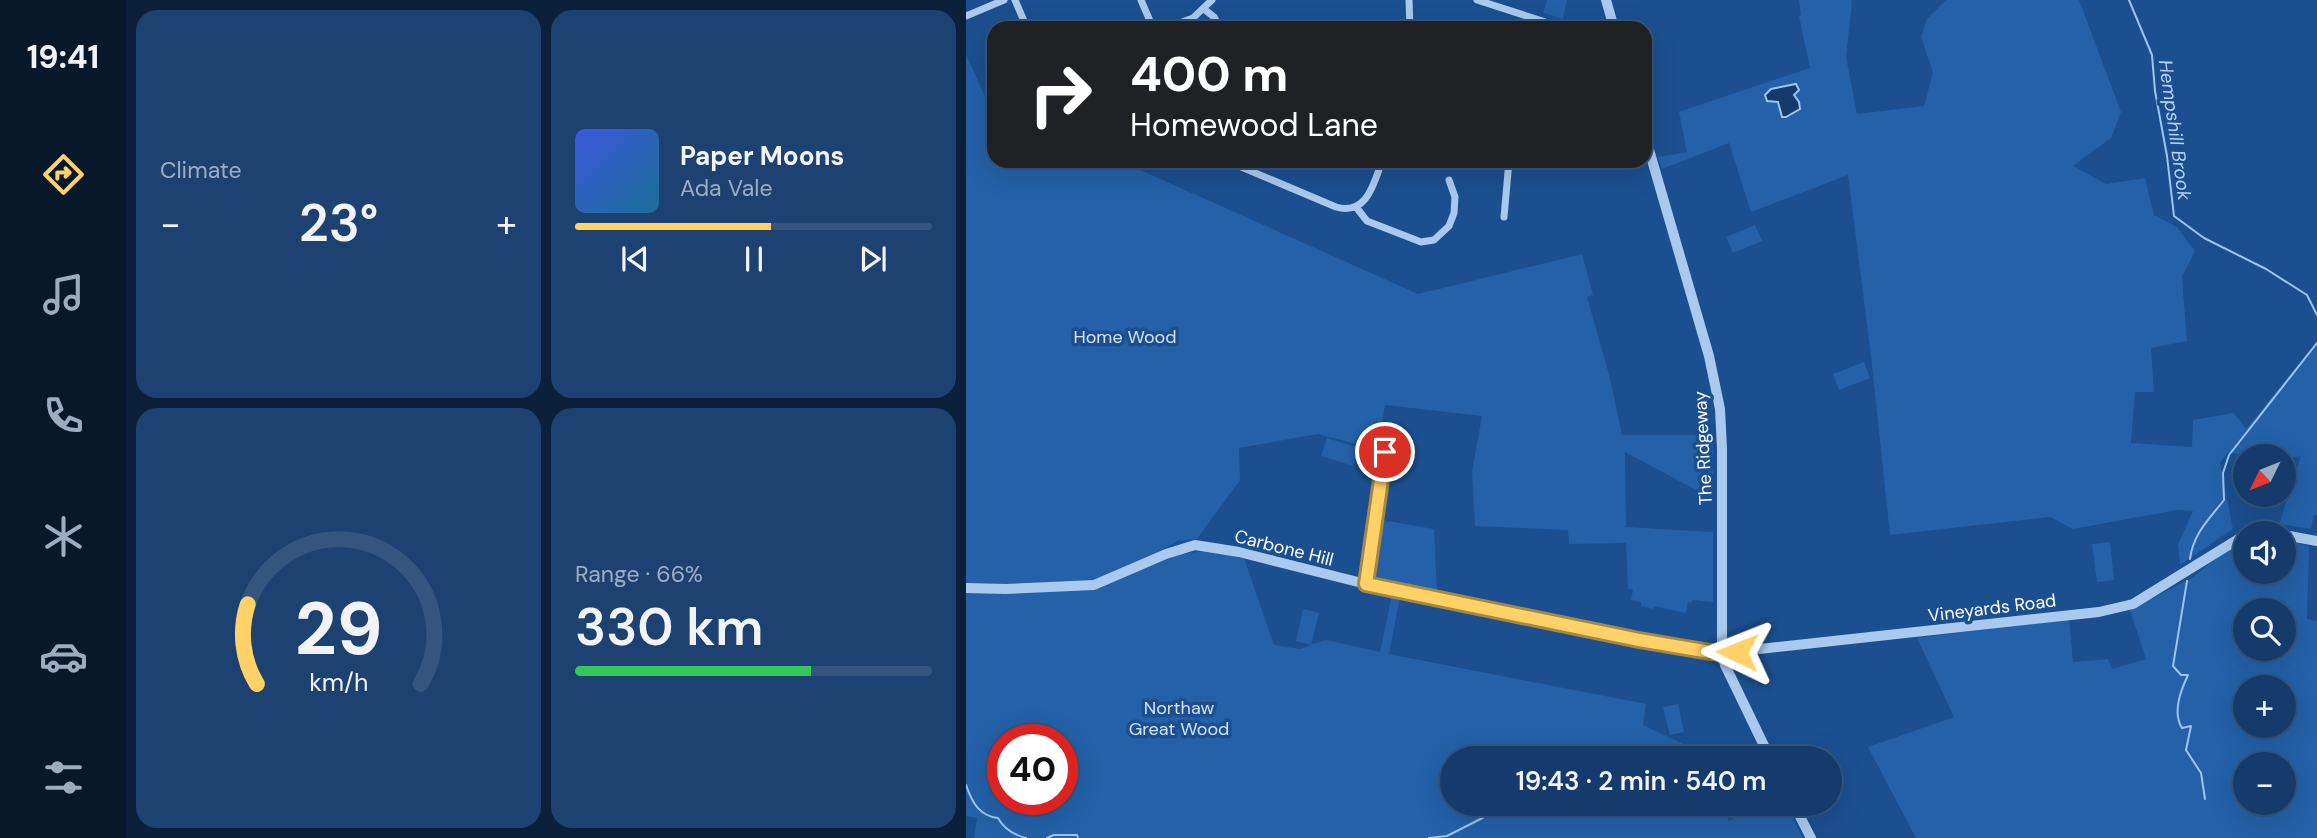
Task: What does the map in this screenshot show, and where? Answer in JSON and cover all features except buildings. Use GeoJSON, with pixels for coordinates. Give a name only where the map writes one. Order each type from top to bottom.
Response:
{"type":"FeatureCollection","features":[{"type":"Feature","properties":{"kind":"street"},"geometry":{"type":"LineString","coordinates":[[966,16],[1004,0]]}},
{"type":"Feature","properties":{"kind":"street"},"geometry":{"type":"LineString","coordinates":[[1015,0],[1024,21]]}},
{"type":"Feature","properties":{"kind":"street"},"geometry":{"type":"LineString","coordinates":[[1141,0],[1150,21]]}},
{"type":"Feature","properties":{"kind":"street"},"geometry":{"type":"LineString","coordinates":[[1185,21],[1193,18],[1212,0]]}},
{"type":"Feature","properties":{"kind":"street"},"geometry":{"type":"LineString","coordinates":[[1409,0],[1410,21]]}},
{"type":"Feature","properties":{"kind":"street"},"geometry":{"type":"LineString","coordinates":[[1477,0],[1542,21]]}},
{"type":"Feature","properties":{"kind":"street"},"geometry":{"type":"LineString","coordinates":[[1606,0],[1612,21]]}},
{"type":"Feature","properties":{"kind":"street"},"geometry":{"type":"LineString","coordinates":[[1204,9],[1216,21]]}},
{"type":"Feature","properties":{"kind":"street","name":"The Ridgeway"},"geometry":{"type":"LineString","coordinates":[[1652,160],[1709,356],[1720,409],[1722,653],[1764,746]]}},
{"type":"Feature","properties":{"kind":"street"},"geometry":{"type":"LineString","coordinates":[[1244,168],[1336,207],[1348,209],[1356,207],[1368,196],[1379,168]]}},
{"type":"Feature","properties":{"kind":"street"},"geometry":{"type":"LineString","coordinates":[[1504,217],[1508,168]]}},
{"type":"Feature","properties":{"kind":"street"},"geometry":{"type":"LineString","coordinates":[[1356,207],[1367,221],[1421,242],[1434,240],[1449,226],[1454,213],[1455,197],[1449,180]]}},
{"type":"Feature","properties":{"kind":"street"},"geometry":{"type":"LineString","coordinates":[[1366,584],[1385,452]]}},
{"type":"Feature","properties":{"kind":"street"},"geometry":{"type":"LineString","coordinates":[[2296,537],[2317,541]]}},
{"type":"Feature","properties":{"kind":"street","name":"Vineyards Road"},"geometry":{"type":"LineString","coordinates":[[1722,653],[2110,609],[2133,604],[2233,543]]}},
{"type":"Feature","properties":{"kind":"street","name":"Carbone Hill"},"geometry":{"type":"LineString","coordinates":[[966,587],[1006,589],[1094,585],[1166,554],[1195,545],[1239,552],[1366,584],[1628,637],[1722,653]]}},
{"type":"Feature","properties":{"kind":"street"},"geometry":{"type":"LineString","coordinates":[[1800,816],[1811,838]]}},
{"type":"Feature","properties":{"kind":"green space"},"geometry":{"type":"Polygon","coordinates":[[[1547,0],[1567,0],[1563,19],[1543,13],[1547,0]]]}},
{"type":"Feature","properties":{"kind":"green space"},"geometry":{"type":"Polygon","coordinates":[[[1799,0],[1851,0],[1846,57],[1857,114],[1924,106],[1933,72],[1921,37],[1927,19],[1946,0],[2079,0],[2121,112],[2111,138],[2073,166],[2106,184],[2145,178],[2154,215],[2177,227],[2195,251],[2182,277],[2187,341],[2151,348],[2154,392],[2135,392],[2131,443],[2192,447],[2193,420],[2234,413],[2246,429],[2317,341],[2317,515],[2314,515],[2311,529],[2296,527],[2296,521],[2280,521],[2284,508],[2296,508],[2296,471],[2301,456],[2296,457],[2296,444],[2233,444],[2233,453],[2227,453],[2220,463],[2233,529],[2180,565],[2178,544],[2193,511],[2177,510],[2073,529],[2050,517],[1890,535],[1848,175],[1751,212],[1729,143],[1662,169],[1658,157],[1687,152],[1679,112],[1810,68],[1799,16],[1799,0]]]}},
{"type":"Feature","properties":{"kind":"green space"},"geometry":{"type":"Polygon","coordinates":[[[966,54],[987,101],[987,168],[1136,168],[1418,294],[1582,254],[1593,295],[1587,297],[1610,378],[1622,435],[1713,435],[1713,499],[1625,452],[1626,527],[1713,532],[1713,602],[1692,600],[1692,603],[1688,602],[1686,613],[1654,606],[1653,609],[1631,600],[1633,590],[1628,589],[1626,543],[1569,544],[1568,530],[1475,526],[1472,472],[1482,416],[1385,405],[1378,450],[1318,434],[1239,448],[1240,480],[1197,539],[1178,541],[1101,583],[1182,554],[1205,551],[1244,558],[1274,645],[1300,649],[1326,640],[1380,652],[1392,595],[1400,597],[1389,654],[1646,704],[1643,725],[1688,746],[1440,746],[1440,816],[1726,816],[1729,821],[1738,816],[1792,816],[1803,838],[974,838],[977,818],[966,816],[966,54]]]}},
{"type":"Feature","properties":{"kind":"green space"},"geometry":{"type":"Polygon","coordinates":[[[1755,225],[1762,241],[1733,253],[1726,237],[1755,225]]]}},
{"type":"Feature","properties":{"kind":"green space"},"geometry":{"type":"Polygon","coordinates":[[[1864,362],[1870,378],[1839,390],[1833,374],[1864,362]]]}},
{"type":"Feature","properties":{"kind":"green space"},"geometry":{"type":"Polygon","coordinates":[[[1327,438],[1359,448],[1353,466],[1321,456],[1327,438]]]}},
{"type":"Feature","properties":{"kind":"green space"},"geometry":{"type":"Polygon","coordinates":[[[1382,520],[1434,529],[1437,594],[1371,579],[1382,520]]]}},
{"type":"Feature","properties":{"kind":"green space"},"geometry":{"type":"Polygon","coordinates":[[[2110,542],[2114,580],[2097,582],[2092,544],[2110,542]]]}},
{"type":"Feature","properties":{"kind":"green space"},"geometry":{"type":"Polygon","coordinates":[[[2296,543],[2309,546],[2307,619],[2317,621],[2317,838],[1916,838],[1868,747],[1954,717],[1917,638],[2069,618],[2073,662],[2108,659],[2112,669],[2146,659],[2130,610],[2192,578],[2233,546],[2233,584],[2296,584],[2296,543]]]}},
{"type":"Feature","properties":{"kind":"green space"},"geometry":{"type":"Polygon","coordinates":[[[1303,609],[1319,613],[1311,645],[1296,641],[1303,609]]]}},
{"type":"Feature","properties":{"kind":"green space"},"geometry":{"type":"Polygon","coordinates":[[[1678,704],[1684,732],[1670,735],[1663,707],[1678,704]]]}},
{"type":"Feature","properties":{"kind":"shaded area"},"geometry":{"type":"Polygon","coordinates":[[[1796,84],[1799,90],[1794,95],[1800,109],[1782,117],[1778,102],[1767,101],[1765,95],[1771,89],[1796,84]]]}},
{"type":"Feature","properties":{"kind":"waterway","name":"Hempshill Brook"},"geometry":{"type":"LineString","coordinates":[[2129,0],[2152,55],[2174,216],[2204,238],[2266,269],[2307,295],[2317,315]]}},
{"type":"Feature","properties":{"kind":"waterway"},"geometry":{"type":"LineString","coordinates":[[2190,559],[2198,534],[2224,500],[2223,473],[2229,455],[2317,343]]}},
{"type":"Feature","properties":{"kind":"waterway"},"geometry":{"type":"LineString","coordinates":[[2187,581],[2173,666],[2181,675],[2188,675],[2180,694],[2178,715],[2182,728],[2191,726],[2186,750],[2201,773],[2205,799]]}},
{"type":"Feature","properties":{"kind":"waterway"},"geometry":{"type":"LineString","coordinates":[[966,785],[981,811],[998,818],[1010,831],[1026,838]]}},
{"type":"Feature","properties":{"kind":"waterway"},"geometry":{"type":"LineString","coordinates":[[1429,838],[1447,836],[1486,816]]}},
{"type":"Feature","properties":{"kind":"waterway"},"geometry":{"type":"LineString","coordinates":[[1047,838],[1054,835],[1077,835],[1078,838]]}},
{"type":"Feature","properties":{"kind":"route"},"geometry":{"type":"LineString","coordinates":[[1385,452],[1366,584],[1639,640],[1710,652],[1737,652]]}},
{"type":"Feature","properties":{"kind":"park label","name":"Home Wood"},"geometry":{"type":"Point","coordinates":[1125,337]}},
{"type":"Feature","properties":{"kind":"park label","name":"Northaw Great Wood"},"geometry":{"type":"Point","coordinates":[1179,718]}}]}
